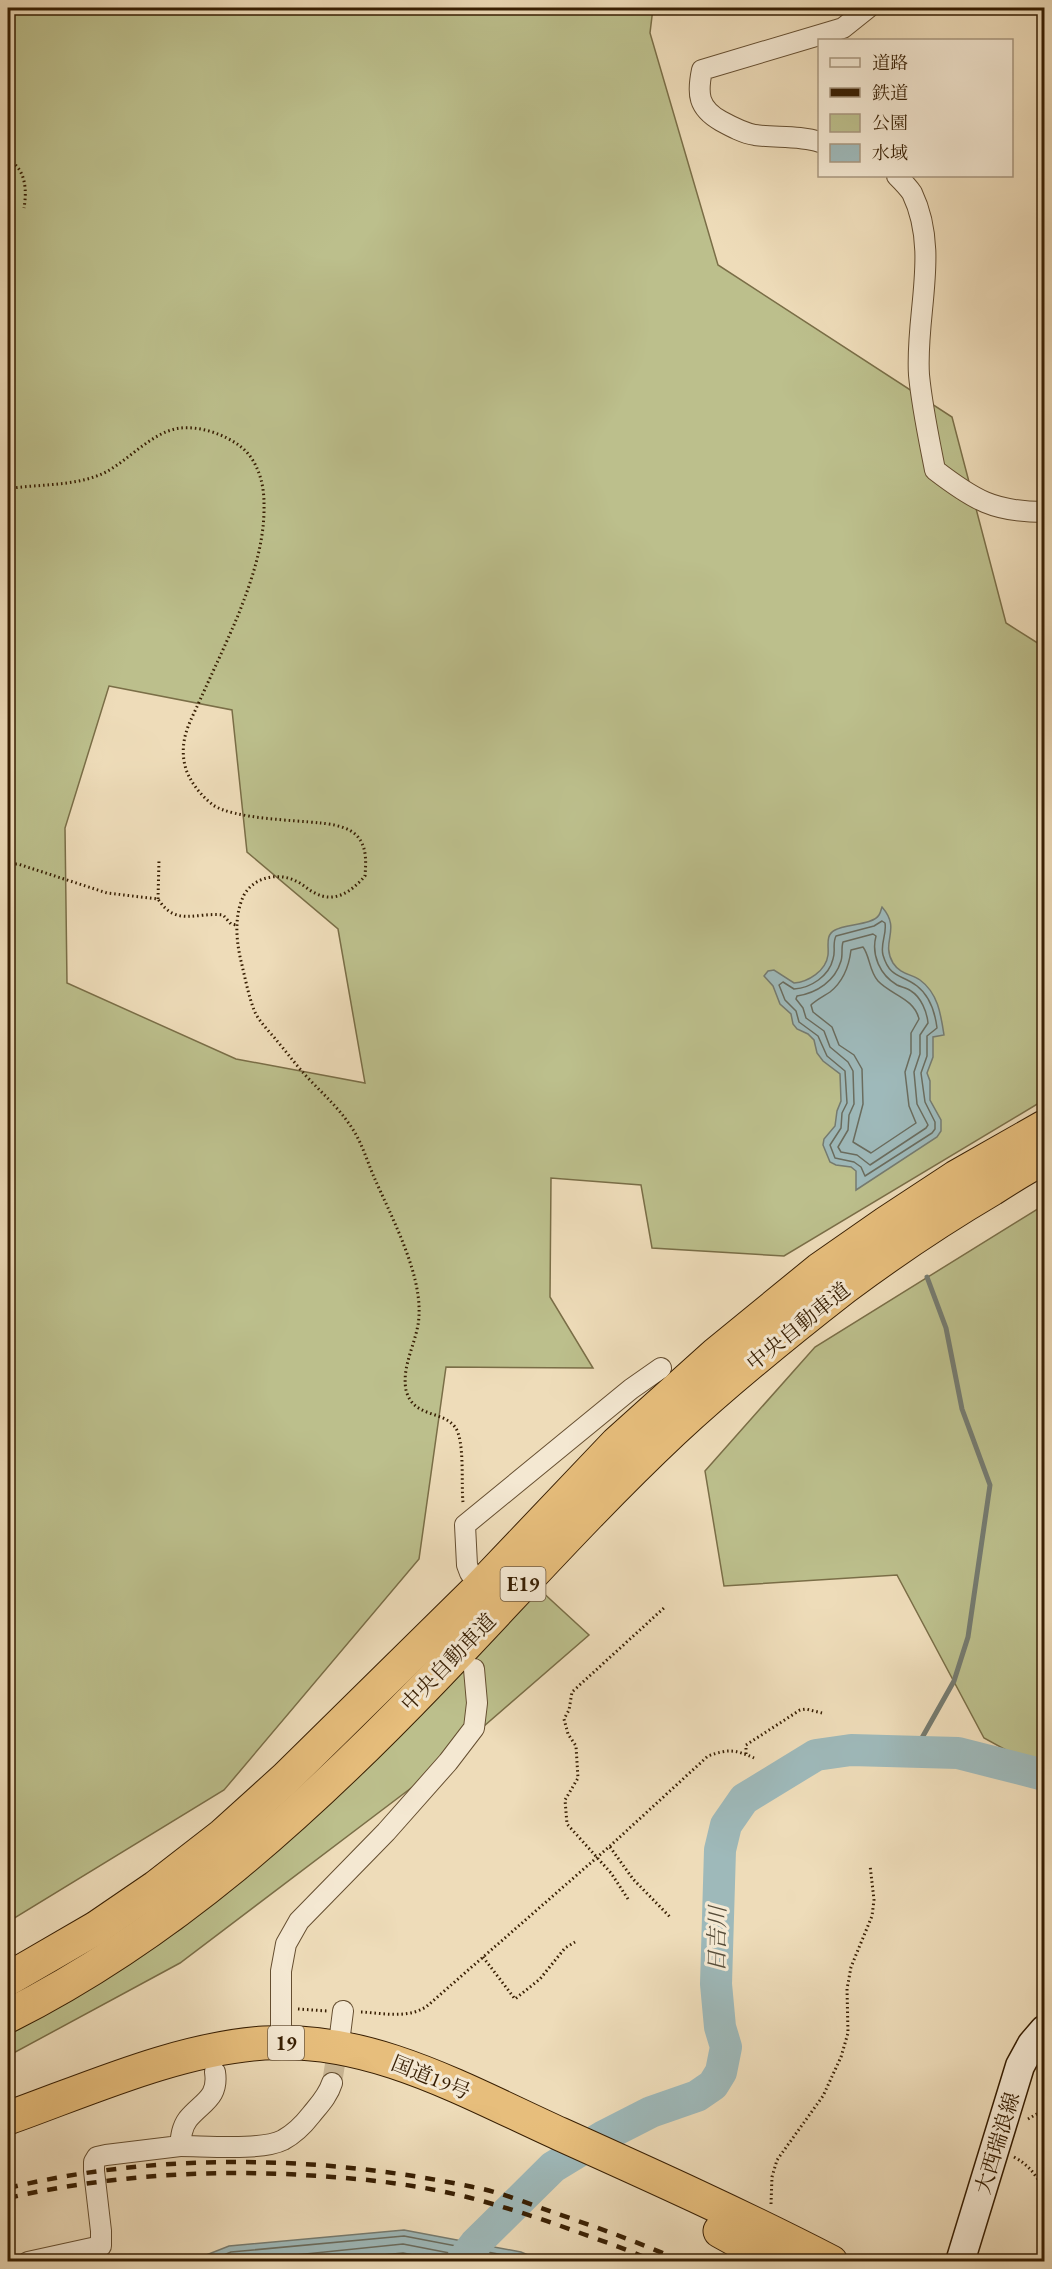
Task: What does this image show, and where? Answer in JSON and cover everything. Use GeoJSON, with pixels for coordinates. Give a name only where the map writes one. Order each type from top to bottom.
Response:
{"type":"FeatureCollection","features":[{"type":"Feature","properties":{"kind":"highway","name":"中央自動車道"},"geometry":{"type":"LineString","coordinates":[[8,1979],[96,1928],[156,1887],[223,1835],[286,1778],[462,1604],[617,1443],[716,1354],[820,1269],[886,1223],[956,1177],[1044,1127]]}},
{"type":"Feature","properties":{"kind":"highway","name":"中央自動車道"},"geometry":{"type":"LineString","coordinates":[[8,2016],[113,1956],[174,1914],[241,1862],[308,1802],[422,1690],[588,1515],[682,1423],[788,1331],[887,1256],[962,1206],[1044,1158]]}},
{"type":"Feature","properties":{"kind":"highway","name":"国道19号"},"geometry":{"type":"LineString","coordinates":[[8,2118],[186,2056],[226,2048],[281,2043],[339,2046],[414,2068],[550,2140],[762,2228],[831,2262]]}},
{"type":"Feature","properties":{"kind":"highway","name":"国道19号"},"geometry":{"type":"LineString","coordinates":[[8,2140],[171,2083],[215,2072],[273,2064],[302,2064],[338,2067],[397,2084],[449,2105],[550,2140]]}},
{"type":"Feature","properties":{"kind":"highway","name":"国道19号"},"geometry":{"type":"LineString","coordinates":[[600,2162],[679,2210],[776,2262]]}},
{"type":"Feature","properties":{"kind":"main road","name":"大西瑞浪線"},"geometry":{"type":"LineString","coordinates":[[960,2262],[1020,2066],[1032,2044],[1044,2030]]}},
{"type":"Feature","properties":{"kind":"street"},"geometry":{"type":"LineString","coordinates":[[818,142],[753,135],[737,130],[711,116],[700,99],[698,88],[702,70],[843,28],[868,8]]}},
{"type":"Feature","properties":{"kind":"street"},"geometry":{"type":"LineString","coordinates":[[898,177],[911,192],[921,220],[927,252],[919,323],[919,375],[935,470],[982,502],[1017,512],[1044,513]]}},
{"type":"Feature","properties":{"kind":"street"},"geometry":{"type":"LineString","coordinates":[[470,1573],[467,1565],[465,1525],[631,1389],[661,1368]]}},
{"type":"Feature","properties":{"kind":"street"},"geometry":{"type":"LineString","coordinates":[[281,2043],[281,1971],[286,1944],[299,1921],[386,1832],[448,1762],[474,1728],[477,1703],[474,1669]]}},
{"type":"Feature","properties":{"kind":"street"},"geometry":{"type":"LineString","coordinates":[[340,2035],[342,2011]]}},
{"type":"Feature","properties":{"kind":"street"},"geometry":{"type":"LineString","coordinates":[[180,2146],[182,2131],[188,2119],[206,2104],[212,2094],[216,2083],[215,2072]]}},
{"type":"Feature","properties":{"kind":"street"},"geometry":{"type":"LineString","coordinates":[[28,2262],[101,2246],[102,2231],[94,2172],[94,2162],[97,2157],[180,2146],[271,2144],[291,2134],[309,2118],[325,2098],[332,2083]]}},
{"type":"Feature","properties":{"kind":"path"},"geometry":{"type":"LineString","coordinates":[[8,160],[14,163],[21,172],[26,196],[24,208]]}},
{"type":"Feature","properties":{"kind":"path"},"geometry":{"type":"LineString","coordinates":[[8,491],[32,485],[81,482],[107,471],[153,440],[180,429],[204,430],[232,441],[243,448],[256,467],[264,492],[262,539],[239,612],[187,730],[183,752],[185,766],[198,790],[215,806],[247,815],[331,824],[357,835],[365,849],[365,876],[347,893],[339,897],[325,897],[289,878],[264,878],[254,883],[243,897],[236,925],[239,951],[254,1010],[261,1022],[307,1076],[328,1096],[354,1130],[400,1234],[416,1284],[419,1314],[406,1370],[406,1391],[419,1409],[449,1422],[456,1428],[461,1447],[465,1525]]}},
{"type":"Feature","properties":{"kind":"path"},"geometry":{"type":"LineString","coordinates":[[159,860],[158,898],[172,915],[223,915],[231,924],[236,925]]}},
{"type":"Feature","properties":{"kind":"path"},"geometry":{"type":"LineString","coordinates":[[8,868],[12,864],[18,864],[107,893],[126,897],[158,898]]}},
{"type":"Feature","properties":{"kind":"path"},"geometry":{"type":"LineString","coordinates":[[628,1899],[611,1874],[567,1824],[565,1800],[578,1778],[576,1746],[568,1734],[564,1719],[569,1710],[572,1692],[665,1607]]}},
{"type":"Feature","properties":{"kind":"path"},"geometry":{"type":"LineString","coordinates":[[746,1754],[746,1745],[800,1710],[822,1713]]}},
{"type":"Feature","properties":{"kind":"path"},"geometry":{"type":"LineString","coordinates":[[281,2009],[415,2013],[426,2007],[610,1846],[708,1756],[736,1750],[754,1758]]}},
{"type":"Feature","properties":{"kind":"path"},"geometry":{"type":"LineString","coordinates":[[610,1846],[633,1879],[671,1918]]}},
{"type":"Feature","properties":{"kind":"path"},"geometry":{"type":"LineString","coordinates":[[762,2228],[771,2207],[772,2178],[777,2160],[823,2096],[841,2057],[848,2033],[847,1989],[851,1966],[872,1916],[874,1900],[870,1865]]}},
{"type":"Feature","properties":{"kind":"path"},"geometry":{"type":"LineString","coordinates":[[483,1957],[515,1999],[540,1979],[565,1948],[575,1942]]}},
{"type":"Feature","properties":{"kind":"path"},"geometry":{"type":"LineString","coordinates":[[995,2148],[1025,2163],[1036,2175],[1044,2190]]}},
{"type":"Feature","properties":{"kind":"green space"},"geometry":{"type":"Polygon","coordinates":[[[8,8],[653,8],[650,33],[718,265],[952,417],[1006,623],[1044,647],[1044,1100],[784,1256],[652,1248],[641,1185],[551,1178],[550,1297],[593,1368],[446,1367],[419,1559],[224,1790],[8,1922],[8,209],[14,206],[14,179],[8,173],[8,8]],[[109,686],[65,828],[67,983],[236,1059],[365,1083],[338,929],[247,852],[232,710],[109,686]]]}},
{"type":"Feature","properties":{"kind":"green space"},"geometry":{"type":"Polygon","coordinates":[[[1044,1205],[1044,1771],[984,1738],[897,1575],[724,1586],[705,1471],[815,1347],[1044,1205]]]}},
{"type":"Feature","properties":{"kind":"green space"},"geometry":{"type":"Polygon","coordinates":[[[539,1589],[589,1635],[423,1779],[180,1963],[8,2056],[8,2029],[72,1997],[181,1929],[290,1835],[539,1589]]]}},
{"type":"Feature","properties":{"kind":"water"},"geometry":{"type":"Polygon","coordinates":[[[882,907],[890,922],[889,948],[893,963],[902,972],[926,985],[935,998],[940,1012],[944,1035],[933,1037],[933,1057],[927,1073],[930,1081],[930,1100],[941,1120],[941,1131],[937,1137],[856,1190],[856,1171],[851,1167],[830,1162],[823,1145],[824,1139],[835,1126],[841,1101],[840,1074],[823,1061],[817,1053],[814,1040],[793,1024],[791,1014],[780,1004],[773,986],[764,976],[768,971],[774,970],[794,983],[816,975],[827,961],[829,938],[832,932],[871,921],[879,915],[882,907]]]}},
{"type":"Feature","properties":{"kind":"water"},"geometry":{"type":"Polygon","coordinates":[[[404,2230],[521,2252],[542,2261],[191,2261],[229,2246],[404,2230]]]}},
{"type":"Feature","properties":{"kind":"waterway"},"geometry":{"type":"LineString","coordinates":[[914,1752],[954,1681],[968,1637],[990,1485],[962,1409],[946,1328],[927,1277]]}},
{"type":"Feature","properties":{"kind":"waterway","name":"日吉川"},"geometry":{"type":"LineString","coordinates":[[461,2262],[475,2244],[553,2167],[604,2136],[651,2112],[697,2096],[713,2085],[721,2072],[726,2047],[720,2027],[716,1984],[720,1850],[726,1825],[744,1799],[816,1755],[851,1750],[958,1753],[1044,1775]]}},
{"type":"Feature","properties":{"kind":"tunnel"},"geometry":{"type":"LineString","coordinates":[[332,2083],[339,2039]]}},
{"type":"Feature","properties":{"kind":"railway"},"geometry":{"type":"LineString","coordinates":[[8,2188],[65,2176],[181,2163],[299,2164],[357,2169],[416,2176],[494,2192],[620,2236],[683,2262]]}},
{"type":"Feature","properties":{"kind":"railway"},"geometry":{"type":"LineString","coordinates":[[8,2198],[88,2183],[169,2175],[291,2174],[366,2180],[434,2190],[496,2205],[569,2229],[655,2262]]}}]}
